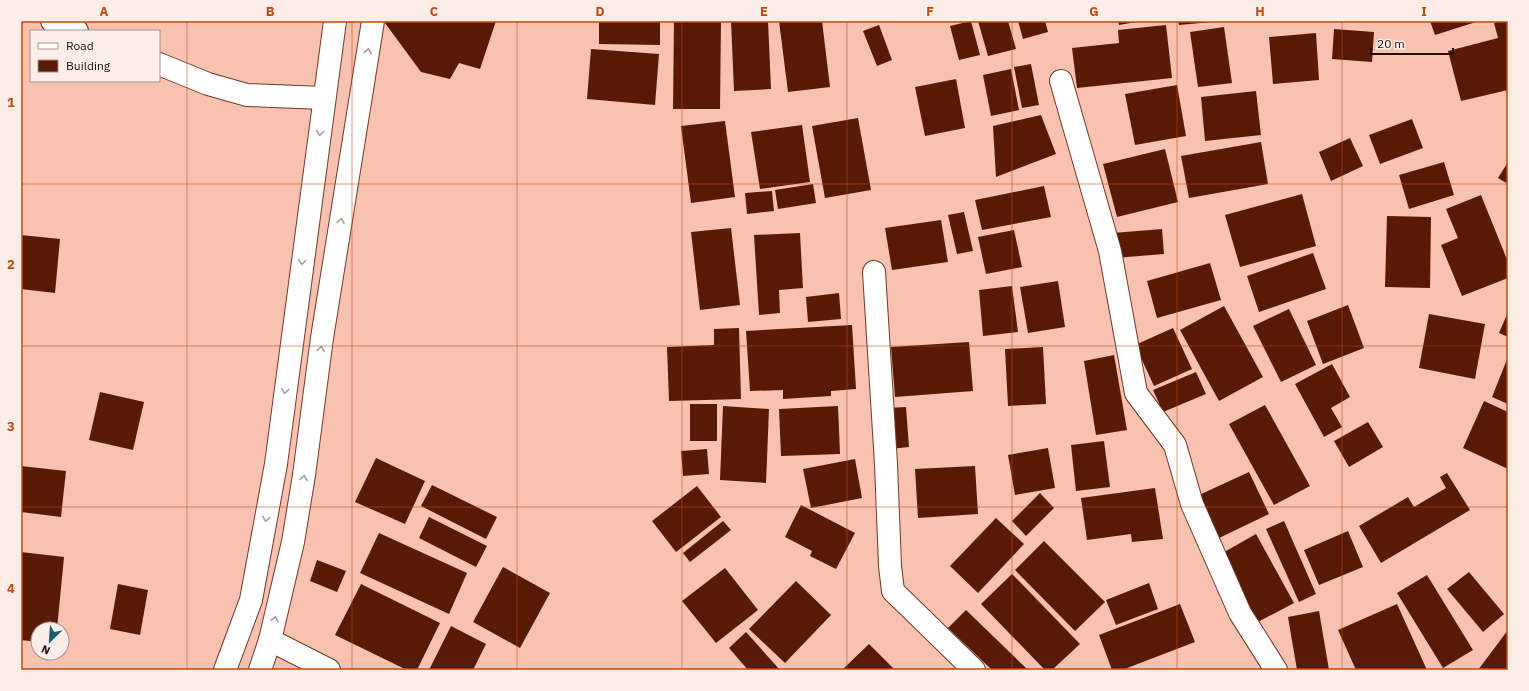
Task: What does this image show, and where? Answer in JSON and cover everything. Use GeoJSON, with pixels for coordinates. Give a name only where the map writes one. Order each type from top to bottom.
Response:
{"type":"FeatureCollection","features":[{"type":"Feature","properties":{"kind":"street"},"geometry":{"type":"LineString","coordinates":[[52,21],[74,30]]}},
{"type":"Feature","properties":{"kind":"street"},"geometry":{"type":"LineString","coordinates":[[225,670],[251,600],[276,464],[335,21]]}},
{"type":"Feature","properties":{"kind":"street"},"geometry":{"type":"LineString","coordinates":[[260,670],[270,640],[293,542],[304,475],[322,338],[373,24]]}},
{"type":"Feature","properties":{"kind":"street"},"geometry":{"type":"LineString","coordinates":[[160,64],[208,84],[247,95],[324,98]]}},
{"type":"Feature","properties":{"kind":"street"},"geometry":{"type":"LineString","coordinates":[[1060,80],[1110,251],[1136,393],[1175,445],[1192,504],[1240,613],[1276,670]]}},
{"type":"Feature","properties":{"kind":"street"},"geometry":{"type":"LineString","coordinates":[[874,272],[886,464],[890,566],[893,591],[974,670]]}},
{"type":"Feature","properties":{"kind":"street"},"geometry":{"type":"LineString","coordinates":[[270,640],[330,670]]}},
{"type":"Feature","properties":{"kind":"building"},"geometry":{"type":"Polygon","coordinates":[[[388,21],[496,21],[480,69],[459,63],[450,79],[421,72],[385,23],[388,21]]]}},
{"type":"Feature","properties":{"kind":"building"},"geometry":{"type":"Polygon","coordinates":[[[599,21],[660,21],[660,45],[599,44],[599,21]]]}},
{"type":"Feature","properties":{"kind":"building"},"geometry":{"type":"Polygon","coordinates":[[[674,21],[721,21],[720,109],[673,109],[674,21]]]}},
{"type":"Feature","properties":{"kind":"building"},"geometry":{"type":"Polygon","coordinates":[[[731,21],[768,21],[771,89],[734,91],[731,21]]]}},
{"type":"Feature","properties":{"kind":"building"},"geometry":{"type":"Polygon","coordinates":[[[779,21],[822,21],[830,87],[788,92],[779,21]]]}},
{"type":"Feature","properties":{"kind":"building"},"geometry":{"type":"Polygon","coordinates":[[[971,21],[980,55],[959,60],[950,26],[971,21]]]}},
{"type":"Feature","properties":{"kind":"building"},"geometry":{"type":"Polygon","coordinates":[[[978,21],[1008,21],[1016,49],[988,56],[978,21]]]}},
{"type":"Feature","properties":{"kind":"building"},"geometry":{"type":"Polygon","coordinates":[[[1018,21],[1045,21],[1048,32],[1023,39],[1018,21]]]}},
{"type":"Feature","properties":{"kind":"building"},"geometry":{"type":"Polygon","coordinates":[[[1118,21],[1136,21],[1136,22],[1119,25],[1118,21]]]}},
{"type":"Feature","properties":{"kind":"building"},"geometry":{"type":"Polygon","coordinates":[[[1178,21],[1211,21],[1211,22],[1179,25],[1178,21]]]}},
{"type":"Feature","properties":{"kind":"building"},"geometry":{"type":"Polygon","coordinates":[[[1430,21],[1479,21],[1435,35],[1430,21]]]}},
{"type":"Feature","properties":{"kind":"building"},"geometry":{"type":"Polygon","coordinates":[[[1508,21],[1508,90],[1461,101],[1448,51],[1498,38],[1494,23],[1508,21]]]}},
{"type":"Feature","properties":{"kind":"building"},"geometry":{"type":"Polygon","coordinates":[[[879,25],[892,60],[877,66],[863,31],[879,25]]]}},
{"type":"Feature","properties":{"kind":"building"},"geometry":{"type":"Polygon","coordinates":[[[1166,25],[1172,78],[1077,88],[1072,48],[1119,43],[1118,30],[1166,25]]]}},
{"type":"Feature","properties":{"kind":"building"},"geometry":{"type":"Polygon","coordinates":[[[1224,27],[1232,83],[1198,87],[1190,32],[1224,27]]]}},
{"type":"Feature","properties":{"kind":"building"},"geometry":{"type":"Polygon","coordinates":[[[1334,29],[1374,32],[1372,62],[1332,59],[1334,29]]]}},
{"type":"Feature","properties":{"kind":"building"},"geometry":{"type":"Polygon","coordinates":[[[1316,33],[1319,80],[1273,84],[1269,37],[1316,33]]]}},
{"type":"Feature","properties":{"kind":"building"},"geometry":{"type":"Polygon","coordinates":[[[591,49],[659,54],[655,105],[587,99],[591,49]]]}},
{"type":"Feature","properties":{"kind":"building"},"geometry":{"type":"Polygon","coordinates":[[[1031,64],[1039,105],[1022,108],[1014,67],[1031,64]]]}},
{"type":"Feature","properties":{"kind":"building"},"geometry":{"type":"Polygon","coordinates":[[[1011,69],[1019,110],[991,116],[983,75],[1011,69]]]}},
{"type":"Feature","properties":{"kind":"building"},"geometry":{"type":"Polygon","coordinates":[[[956,79],[965,128],[925,136],[915,87],[956,79]]]}},
{"type":"Feature","properties":{"kind":"building"},"geometry":{"type":"Polygon","coordinates":[[[1177,85],[1186,136],[1135,145],[1125,94],[1177,85]]]}},
{"type":"Feature","properties":{"kind":"building"},"geometry":{"type":"Polygon","coordinates":[[[1256,91],[1261,135],[1205,141],[1201,97],[1256,91]]]}},
{"type":"Feature","properties":{"kind":"building"},"geometry":{"type":"Polygon","coordinates":[[[1041,115],[1056,154],[996,177],[993,126],[1041,115]]]}},
{"type":"Feature","properties":{"kind":"building"},"geometry":{"type":"Polygon","coordinates":[[[858,118],[871,190],[825,198],[812,126],[858,118]]]}},
{"type":"Feature","properties":{"kind":"building"},"geometry":{"type":"Polygon","coordinates":[[[1412,119],[1423,148],[1380,164],[1369,135],[1412,119]]]}},
{"type":"Feature","properties":{"kind":"building"},"geometry":{"type":"Polygon","coordinates":[[[725,121],[735,197],[691,203],[681,126],[725,121]]]}},
{"type":"Feature","properties":{"kind":"building"},"geometry":{"type":"Polygon","coordinates":[[[802,125],[810,182],[760,189],[751,132],[802,125]]]}},
{"type":"Feature","properties":{"kind":"building"},"geometry":{"type":"Polygon","coordinates":[[[1350,138],[1363,166],[1331,181],[1319,152],[1350,138]]]}},
{"type":"Feature","properties":{"kind":"building"},"geometry":{"type":"Polygon","coordinates":[[[1261,142],[1268,184],[1189,198],[1181,156],[1261,142]]]}},
{"type":"Feature","properties":{"kind":"building"},"geometry":{"type":"Polygon","coordinates":[[[1165,149],[1178,202],[1117,217],[1103,164],[1165,149]]]}},
{"type":"Feature","properties":{"kind":"building"},"geometry":{"type":"Polygon","coordinates":[[[1444,162],[1454,195],[1409,209],[1399,175],[1444,162]]]}},
{"type":"Feature","properties":{"kind":"building"},"geometry":{"type":"Polygon","coordinates":[[[1508,162],[1508,184],[1498,178],[1508,162]]]}},
{"type":"Feature","properties":{"kind":"building"},"geometry":{"type":"Polygon","coordinates":[[[813,184],[816,203],[778,209],[775,190],[813,184]]]}},
{"type":"Feature","properties":{"kind":"building"},"geometry":{"type":"Polygon","coordinates":[[[1044,186],[1051,217],[982,230],[975,200],[1044,186]]]}},
{"type":"Feature","properties":{"kind":"building"},"geometry":{"type":"Polygon","coordinates":[[[772,191],[774,211],[747,214],[745,193],[772,191]]]}},
{"type":"Feature","properties":{"kind":"building"},"geometry":{"type":"Polygon","coordinates":[[[1302,194],[1316,246],[1240,267],[1225,215],[1302,194]]]}},
{"type":"Feature","properties":{"kind":"building"},"geometry":{"type":"Polygon","coordinates":[[[1481,195],[1508,262],[1508,278],[1462,296],[1441,245],[1458,238],[1446,209],[1481,195]]]}},
{"type":"Feature","properties":{"kind":"building"},"geometry":{"type":"Polygon","coordinates":[[[964,212],[973,251],[957,254],[948,215],[964,212]]]}},
{"type":"Feature","properties":{"kind":"building"},"geometry":{"type":"Polygon","coordinates":[[[1387,216],[1431,217],[1430,288],[1385,287],[1387,216]]]}},
{"type":"Feature","properties":{"kind":"building"},"geometry":{"type":"Polygon","coordinates":[[[941,220],[948,262],[892,270],[885,228],[941,220]]]}},
{"type":"Feature","properties":{"kind":"building"},"geometry":{"type":"Polygon","coordinates":[[[731,228],[740,305],[700,310],[691,232],[731,228]]]}},
{"type":"Feature","properties":{"kind":"building"},"geometry":{"type":"Polygon","coordinates":[[[1162,229],[1164,254],[1115,258],[1113,233],[1162,229]]]}},
{"type":"Feature","properties":{"kind":"building"},"geometry":{"type":"Polygon","coordinates":[[[1014,230],[1022,267],[986,274],[978,237],[1014,230]]]}},
{"type":"Feature","properties":{"kind":"building"},"geometry":{"type":"Polygon","coordinates":[[[800,233],[803,288],[779,290],[780,313],[759,315],[754,235],[800,233]]]}},
{"type":"Feature","properties":{"kind":"building"},"geometry":{"type":"Polygon","coordinates":[[[21,235],[60,239],[55,293],[21,289],[21,235]]]}},
{"type":"Feature","properties":{"kind":"building"},"geometry":{"type":"Polygon","coordinates":[[[1313,253],[1326,289],[1259,312],[1247,276],[1313,253]]]}},
{"type":"Feature","properties":{"kind":"building"},"geometry":{"type":"Polygon","coordinates":[[[1210,263],[1221,300],[1157,318],[1147,281],[1210,263]]]}},
{"type":"Feature","properties":{"kind":"building"},"geometry":{"type":"Polygon","coordinates":[[[1058,281],[1065,327],[1028,333],[1020,287],[1058,281]]]}},
{"type":"Feature","properties":{"kind":"building"},"geometry":{"type":"Polygon","coordinates":[[[1012,286],[1018,332],[983,336],[979,290],[1012,286]]]}},
{"type":"Feature","properties":{"kind":"building"},"geometry":{"type":"Polygon","coordinates":[[[839,293],[841,319],[808,322],[806,297],[839,293]]]}},
{"type":"Feature","properties":{"kind":"building"},"geometry":{"type":"Polygon","coordinates":[[[1348,305],[1364,348],[1323,364],[1307,321],[1348,305]]]}},
{"type":"Feature","properties":{"kind":"building"},"geometry":{"type":"Polygon","coordinates":[[[1224,306],[1263,377],[1219,401],[1180,330],[1224,306]]]}},
{"type":"Feature","properties":{"kind":"building"},"geometry":{"type":"Polygon","coordinates":[[[1289,309],[1316,365],[1281,382],[1253,326],[1289,309]]]}},
{"type":"Feature","properties":{"kind":"building"},"geometry":{"type":"Polygon","coordinates":[[[1508,312],[1508,337],[1499,333],[1508,312]]]}},
{"type":"Feature","properties":{"kind":"building"},"geometry":{"type":"Polygon","coordinates":[[[1429,314],[1485,324],[1475,379],[1419,368],[1429,314]]]}},
{"type":"Feature","properties":{"kind":"building"},"geometry":{"type":"Polygon","coordinates":[[[852,325],[856,389],[831,391],[831,396],[783,399],[783,390],[750,391],[746,331],[852,325]]]}},
{"type":"Feature","properties":{"kind":"building"},"geometry":{"type":"Polygon","coordinates":[[[739,328],[741,399],[669,401],[667,347],[714,345],[714,329],[739,328]]]}},
{"type":"Feature","properties":{"kind":"building"},"geometry":{"type":"Polygon","coordinates":[[[1173,328],[1192,369],[1154,386],[1135,345],[1173,328]]]}},
{"type":"Feature","properties":{"kind":"building"},"geometry":{"type":"Polygon","coordinates":[[[969,342],[973,391],[895,397],[891,347],[969,342]]]}},
{"type":"Feature","properties":{"kind":"building"},"geometry":{"type":"Polygon","coordinates":[[[1043,347],[1046,404],[1008,406],[1005,349],[1043,347]]]}},
{"type":"Feature","properties":{"kind":"building"},"geometry":{"type":"Polygon","coordinates":[[[1114,355],[1127,430],[1096,435],[1084,361],[1114,355]]]}},
{"type":"Feature","properties":{"kind":"building"},"geometry":{"type":"Polygon","coordinates":[[[1508,357],[1508,404],[1492,397],[1508,357]]]}},
{"type":"Feature","properties":{"kind":"building"},"geometry":{"type":"Polygon","coordinates":[[[1332,364],[1350,397],[1331,408],[1342,427],[1324,437],[1295,384],[1332,364]]]}},
{"type":"Feature","properties":{"kind":"building"},"geometry":{"type":"Polygon","coordinates":[[[1196,372],[1206,394],[1163,412],[1153,390],[1196,372]]]}},
{"type":"Feature","properties":{"kind":"building"},"geometry":{"type":"Polygon","coordinates":[[[100,392],[144,402],[133,450],[89,440],[100,392]]]}},
{"type":"Feature","properties":{"kind":"building"},"geometry":{"type":"Polygon","coordinates":[[[1484,401],[1508,412],[1508,469],[1463,448],[1484,401]]]}},
{"type":"Feature","properties":{"kind":"building"},"geometry":{"type":"Polygon","coordinates":[[[690,404],[717,404],[717,441],[690,441],[690,404]]]}},
{"type":"Feature","properties":{"kind":"building"},"geometry":{"type":"Polygon","coordinates":[[[1265,405],[1310,486],[1274,505],[1229,424],[1265,405]]]}},
{"type":"Feature","properties":{"kind":"building"},"geometry":{"type":"Polygon","coordinates":[[[723,406],[769,409],[766,483],[720,480],[723,406]]]}},
{"type":"Feature","properties":{"kind":"building"},"geometry":{"type":"Polygon","coordinates":[[[838,406],[840,454],[781,456],[779,409],[838,406]]]}},
{"type":"Feature","properties":{"kind":"building"},"geometry":{"type":"Polygon","coordinates":[[[906,407],[909,447],[889,449],[886,408],[906,407]]]}},
{"type":"Feature","properties":{"kind":"building"},"geometry":{"type":"Polygon","coordinates":[[[1368,422],[1383,447],[1349,467],[1334,441],[1368,422]]]}},
{"type":"Feature","properties":{"kind":"building"},"geometry":{"type":"Polygon","coordinates":[[[1104,441],[1110,487],[1076,491],[1071,445],[1104,441]]]}},
{"type":"Feature","properties":{"kind":"building"},"geometry":{"type":"Polygon","coordinates":[[[1048,448],[1055,488],[1015,495],[1008,455],[1048,448]]]}},
{"type":"Feature","properties":{"kind":"building"},"geometry":{"type":"Polygon","coordinates":[[[707,449],[709,474],[683,476],[681,451],[707,449]]]}},
{"type":"Feature","properties":{"kind":"building"},"geometry":{"type":"Polygon","coordinates":[[[376,458],[425,481],[405,524],[355,502],[376,458]]]}},
{"type":"Feature","properties":{"kind":"building"},"geometry":{"type":"Polygon","coordinates":[[[855,459],[862,498],[811,508],[803,469],[855,459]]]}},
{"type":"Feature","properties":{"kind":"building"},"geometry":{"type":"Polygon","coordinates":[[[21,466],[66,471],[61,517],[21,512],[21,466]]]}},
{"type":"Feature","properties":{"kind":"building"},"geometry":{"type":"Polygon","coordinates":[[[975,466],[978,514],[918,518],[915,469],[975,466]]]}},
{"type":"Feature","properties":{"kind":"building"},"geometry":{"type":"Polygon","coordinates":[[[1249,472],[1269,514],[1217,539],[1197,496],[1249,472]]]}},
{"type":"Feature","properties":{"kind":"building"},"geometry":{"type":"Polygon","coordinates":[[[1447,473],[1470,510],[1381,563],[1359,526],[1408,497],[1414,507],[1446,488],[1440,477],[1447,473]]]}},
{"type":"Feature","properties":{"kind":"building"},"geometry":{"type":"Polygon","coordinates":[[[432,485],[497,517],[486,539],[421,506],[432,485]]]}},
{"type":"Feature","properties":{"kind":"building"},"geometry":{"type":"Polygon","coordinates":[[[697,486],[721,517],[676,552],[652,521],[697,486]]]}},
{"type":"Feature","properties":{"kind":"building"},"geometry":{"type":"Polygon","coordinates":[[[1155,488],[1163,539],[1132,542],[1131,534],[1087,540],[1081,498],[1155,488]]]}},
{"type":"Feature","properties":{"kind":"building"},"geometry":{"type":"Polygon","coordinates":[[[1040,493],[1054,508],[1026,536],[1012,521],[1040,493]]]}},
{"type":"Feature","properties":{"kind":"building"},"geometry":{"type":"Polygon","coordinates":[[[801,505],[855,533],[836,569],[810,556],[812,551],[785,537],[801,505]]]}},
{"type":"Feature","properties":{"kind":"building"},"geometry":{"type":"Polygon","coordinates":[[[429,517],[487,546],[476,567],[419,538],[429,517]]]}},
{"type":"Feature","properties":{"kind":"building"},"geometry":{"type":"Polygon","coordinates":[[[996,518],[1024,544],[978,593],[950,566],[996,518]]]}},
{"type":"Feature","properties":{"kind":"building"},"geometry":{"type":"Polygon","coordinates":[[[723,521],[731,530],[690,562],[683,553],[723,521]]]}},
{"type":"Feature","properties":{"kind":"building"},"geometry":{"type":"Polygon","coordinates":[[[1284,521],[1316,594],[1299,602],[1266,529],[1284,521]]]}},
{"type":"Feature","properties":{"kind":"building"},"geometry":{"type":"Polygon","coordinates":[[[1348,531],[1363,567],[1319,585],[1304,550],[1348,531]]]}},
{"type":"Feature","properties":{"kind":"building"},"geometry":{"type":"Polygon","coordinates":[[[379,533],[467,573],[449,614],[360,573],[379,533]]]}},
{"type":"Feature","properties":{"kind":"building"},"geometry":{"type":"Polygon","coordinates":[[[1256,534],[1294,603],[1256,623],[1219,555],[1256,534]]]}},
{"type":"Feature","properties":{"kind":"building"},"geometry":{"type":"Polygon","coordinates":[[[1044,541],[1105,602],[1075,631],[1015,570],[1044,541]]]}},
{"type":"Feature","properties":{"kind":"building"},"geometry":{"type":"Polygon","coordinates":[[[21,552],[64,557],[58,621],[30,621],[30,641],[21,640],[21,552]]]}},
{"type":"Feature","properties":{"kind":"building"},"geometry":{"type":"Polygon","coordinates":[[[317,560],[346,571],[337,592],[310,581],[317,560]]]}},
{"type":"Feature","properties":{"kind":"building"},"geometry":{"type":"Polygon","coordinates":[[[503,567],[550,593],[520,648],[473,622],[503,567]]]}},
{"type":"Feature","properties":{"kind":"building"},"geometry":{"type":"Polygon","coordinates":[[[725,568],[758,610],[716,643],[682,601],[725,568]]]}},
{"type":"Feature","properties":{"kind":"building"},"geometry":{"type":"Polygon","coordinates":[[[1469,572],[1504,614],[1483,632],[1447,589],[1469,572]]]}},
{"type":"Feature","properties":{"kind":"building"},"geometry":{"type":"Polygon","coordinates":[[[1012,574],[1080,644],[1052,670],[1045,670],[981,604],[1012,574]]]}},
{"type":"Feature","properties":{"kind":"building"},"geometry":{"type":"Polygon","coordinates":[[[1427,575],[1473,650],[1443,668],[1397,593],[1427,575]]]}},
{"type":"Feature","properties":{"kind":"building"},"geometry":{"type":"Polygon","coordinates":[[[796,581],[831,615],[785,663],[749,629],[796,581]]]}},
{"type":"Feature","properties":{"kind":"building"},"geometry":{"type":"Polygon","coordinates":[[[1149,583],[1158,609],[1116,625],[1106,600],[1149,583]]]}},
{"type":"Feature","properties":{"kind":"building"},"geometry":{"type":"Polygon","coordinates":[[[118,584],[148,590],[140,635],[110,629],[118,584]]]}},
{"type":"Feature","properties":{"kind":"building"},"geometry":{"type":"Polygon","coordinates":[[[361,584],[440,623],[417,670],[407,670],[335,635],[361,584]]]}},
{"type":"Feature","properties":{"kind":"building"},"geometry":{"type":"Polygon","coordinates":[[[1180,604],[1195,642],[1122,670],[1112,670],[1099,635],[1180,604]]]}},
{"type":"Feature","properties":{"kind":"building"},"geometry":{"type":"Polygon","coordinates":[[[1397,604],[1427,670],[1356,670],[1338,630],[1397,604]]]}},
{"type":"Feature","properties":{"kind":"building"},"geometry":{"type":"Polygon","coordinates":[[[966,610],[1028,670],[992,670],[948,628],[966,610]]]}},
{"type":"Feature","properties":{"kind":"building"},"geometry":{"type":"Polygon","coordinates":[[[1319,611],[1329,670],[1297,670],[1288,617],[1319,611]]]}},
{"type":"Feature","properties":{"kind":"building"},"geometry":{"type":"Polygon","coordinates":[[[451,626],[486,644],[473,670],[429,670],[451,626]]]}},
{"type":"Feature","properties":{"kind":"building"},"geometry":{"type":"Polygon","coordinates":[[[1508,630],[1508,670],[1478,670],[1508,630]]]}},
{"type":"Feature","properties":{"kind":"building"},"geometry":{"type":"Polygon","coordinates":[[[746,632],[780,670],[748,670],[729,648],[746,632]]]}},
{"type":"Feature","properties":{"kind":"building"},"geometry":{"type":"Polygon","coordinates":[[[869,644],[895,670],[842,670],[869,644]]]}}]}
